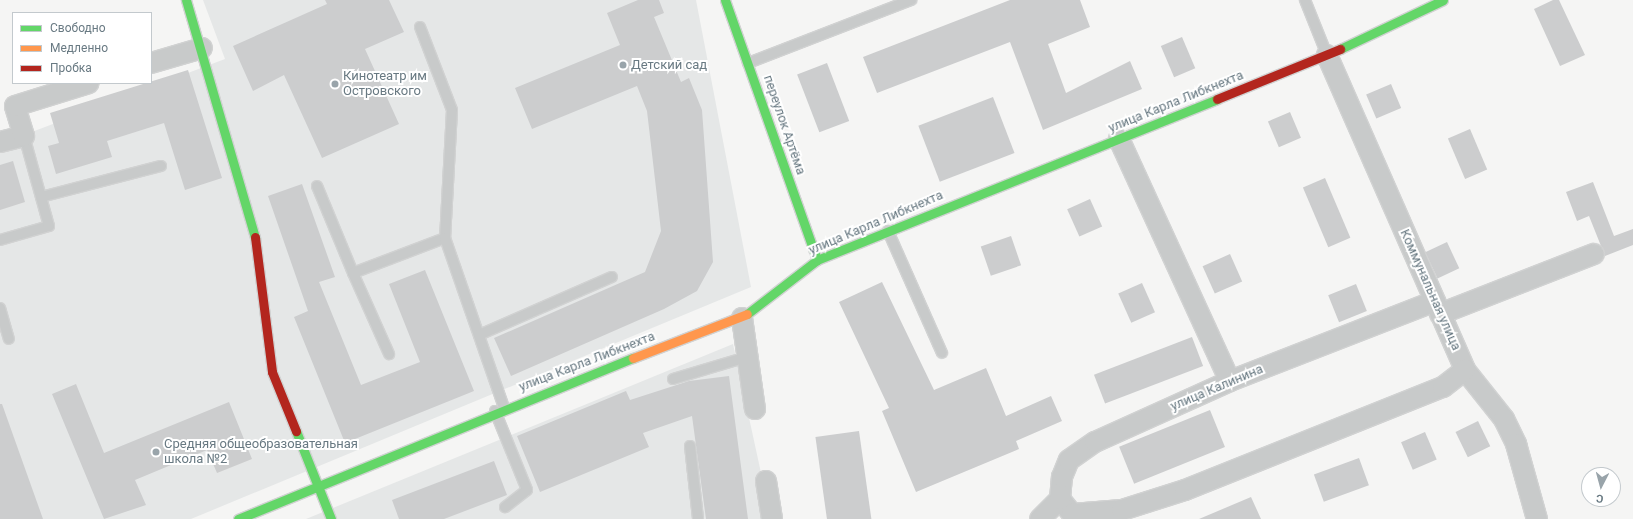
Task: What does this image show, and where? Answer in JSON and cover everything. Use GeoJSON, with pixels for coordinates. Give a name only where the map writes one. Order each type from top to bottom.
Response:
{"type":"FeatureCollection","features":[{"type":"Feature","properties":{"kind":"street"},"geometry":{"type":"LineString","coordinates":[[186,0],[202,48],[254,230],[272,372],[331,519]]}},
{"type":"Feature","properties":{"kind":"street","name":"переулок Артёма"},"geometry":{"type":"LineString","coordinates":[[725,0],[817,260]]}},
{"type":"Feature","properties":{"kind":"street","name":"улица Карла Либкнехта"},"geometry":{"type":"LineString","coordinates":[[238,519],[500,409],[742,318],[817,260],[1327,55],[1443,0]]}},
{"type":"Feature","properties":{"kind":"street"},"geometry":{"type":"LineString","coordinates":[[152,64],[202,48]]}},
{"type":"Feature","properties":{"kind":"street","name":"Коммунальная улица"},"geometry":{"type":"LineString","coordinates":[[1327,55],[1465,370],[1504,419],[1516,444],[1537,519]]}},
{"type":"Feature","properties":{"kind":"street"},"geometry":{"type":"LineString","coordinates":[[0,142],[24,136],[15,106],[86,84]]}},
{"type":"Feature","properties":{"kind":"street"},"geometry":{"type":"LineString","coordinates":[[1119,139],[1230,381]]}},
{"type":"Feature","properties":{"kind":"street","name":"улица Калинина"},"geometry":{"type":"LineString","coordinates":[[1060,499],[1062,477],[1069,460],[1080,450],[1230,381],[1594,254]]}},
{"type":"Feature","properties":{"kind":"street"},"geometry":{"type":"LineString","coordinates":[[742,318],[755,409]]}},
{"type":"Feature","properties":{"kind":"street"},"geometry":{"type":"LineString","coordinates":[[1040,519],[1060,499],[1072,514],[1122,510],[1184,490],[1443,387],[1465,370]]}},
{"type":"Feature","properties":{"kind":"street"},"geometry":{"type":"LineString","coordinates":[[766,481],[772,519]]}},
{"type":"Feature","properties":{"kind":"lane"},"geometry":{"type":"LineString","coordinates":[[748,63],[911,0]]}},
{"type":"Feature","properties":{"kind":"lane"},"geometry":{"type":"LineString","coordinates":[[1305,0],[1327,55]]}},
{"type":"Feature","properties":{"kind":"lane"},"geometry":{"type":"LineString","coordinates":[[420,27],[452,110],[445,238],[479,335],[500,409],[527,490],[505,507]]}},
{"type":"Feature","properties":{"kind":"lane"},"geometry":{"type":"LineString","coordinates":[[0,240],[49,226],[24,136]]}},
{"type":"Feature","properties":{"kind":"lane"},"geometry":{"type":"LineString","coordinates":[[41,197],[161,166]]}},
{"type":"Feature","properties":{"kind":"lane"},"geometry":{"type":"LineString","coordinates":[[317,186],[389,354]]}},
{"type":"Feature","properties":{"kind":"lane"},"geometry":{"type":"LineString","coordinates":[[888,231],[942,353]]}},
{"type":"Feature","properties":{"kind":"lane"},"geometry":{"type":"LineString","coordinates":[[353,273],[445,238]]}},
{"type":"Feature","properties":{"kind":"lane"},"geometry":{"type":"LineString","coordinates":[[479,335],[612,277]]}},
{"type":"Feature","properties":{"kind":"lane"},"geometry":{"type":"LineString","coordinates":[[0,308],[9,338]]}},
{"type":"Feature","properties":{"kind":"lane"},"geometry":{"type":"LineString","coordinates":[[673,379],[747,357]]}},
{"type":"Feature","properties":{"kind":"lane"},"geometry":{"type":"LineString","coordinates":[[690,446],[698,519]]}},
{"type":"Feature","properties":{"kind":"shaded area"},"geometry":{"type":"Polygon","coordinates":[[[203,0],[696,0],[751,287],[191,519],[0,519],[0,144],[225,59],[203,0]]]}},
{"type":"Feature","properties":{"kind":"shaded area"},"geometry":{"type":"Polygon","coordinates":[[[733,344],[771,519],[306,519],[733,344]]]}},
{"type":"Feature","properties":{"kind":"building","name":"Кинотеатр им Островского"},"geometry":{"type":"Polygon","coordinates":[[[325,0],[389,0],[404,32],[365,49],[399,124],[322,158],[284,75],[253,91],[233,46],[327,4],[325,0]]]}},
{"type":"Feature","properties":{"kind":"building"},"geometry":{"type":"Polygon","coordinates":[[[638,0],[659,0],[664,13],[654,17],[681,82],[689,78],[702,110],[713,262],[697,291],[664,309],[511,376],[494,338],[645,272],[661,231],[647,111],[637,86],[532,129],[515,88],[620,45],[607,13],[638,0]]]}},
{"type":"Feature","properties":{"kind":"building"},"geometry":{"type":"Polygon","coordinates":[[[1010,0],[1080,0],[1090,27],[1048,44],[1066,93],[1130,61],[1142,89],[1043,130],[1010,42],[877,93],[863,57],[1010,0]]]}},
{"type":"Feature","properties":{"kind":"building"},"geometry":{"type":"Polygon","coordinates":[[[1553,0],[1559,0],[1585,55],[1560,66],[1534,9],[1553,0]]]}},
{"type":"Feature","properties":{"kind":"building"},"geometry":{"type":"Polygon","coordinates":[[[1182,37],[1195,68],[1174,77],[1161,46],[1182,37]]]}},
{"type":"Feature","properties":{"kind":"building"},"geometry":{"type":"Polygon","coordinates":[[[827,63],[849,121],[819,132],[797,74],[827,63]]]}},
{"type":"Feature","properties":{"kind":"building"},"geometry":{"type":"Polygon","coordinates":[[[188,70],[222,178],[185,190],[164,123],[107,141],[112,157],[56,174],[48,146],[59,143],[50,113],[143,84],[152,84],[152,81],[188,70]]]}},
{"type":"Feature","properties":{"kind":"building"},"geometry":{"type":"Polygon","coordinates":[[[1391,84],[1401,108],[1376,118],[1366,95],[1391,84]]]}},
{"type":"Feature","properties":{"kind":"building"},"geometry":{"type":"Polygon","coordinates":[[[993,97],[1015,153],[940,182],[918,126],[993,97]]]}},
{"type":"Feature","properties":{"kind":"building"},"geometry":{"type":"Polygon","coordinates":[[[1290,112],[1301,138],[1279,147],[1268,121],[1290,112]]]}},
{"type":"Feature","properties":{"kind":"building"},"geometry":{"type":"Polygon","coordinates":[[[1470,129],[1487,170],[1465,179],[1448,138],[1470,129]]]}},
{"type":"Feature","properties":{"kind":"building"},"geometry":{"type":"Polygon","coordinates":[[[13,161],[25,202],[0,210],[0,165],[13,161]]]}},
{"type":"Feature","properties":{"kind":"building"},"geometry":{"type":"Polygon","coordinates":[[[1325,178],[1350,238],[1328,247],[1303,187],[1325,178]]]}},
{"type":"Feature","properties":{"kind":"building"},"geometry":{"type":"Polygon","coordinates":[[[1593,182],[1614,236],[1633,229],[1633,245],[1605,256],[1589,216],[1577,221],[1566,192],[1593,182]]]}},
{"type":"Feature","properties":{"kind":"building"},"geometry":{"type":"Polygon","coordinates":[[[302,184],[335,277],[319,282],[361,385],[420,362],[389,284],[425,270],[474,391],[345,443],[294,317],[308,311],[268,196],[302,184]]]}},
{"type":"Feature","properties":{"kind":"building"},"geometry":{"type":"Polygon","coordinates":[[[1090,199],[1102,226],[1079,237],[1067,209],[1090,199]]]}},
{"type":"Feature","properties":{"kind":"building"},"geometry":{"type":"Polygon","coordinates":[[[1011,236],[1021,265],[991,276],[981,246],[1011,236]]]}},
{"type":"Feature","properties":{"kind":"building"},"geometry":{"type":"Polygon","coordinates":[[[1447,242],[1459,268],[1438,278],[1425,252],[1447,242]]]}},
{"type":"Feature","properties":{"kind":"building"},"geometry":{"type":"Polygon","coordinates":[[[1230,254],[1242,281],[1215,294],[1203,266],[1230,254]]]}},
{"type":"Feature","properties":{"kind":"building"},"geometry":{"type":"Polygon","coordinates":[[[882,282],[934,390],[986,368],[1006,416],[1051,396],[1062,421],[1016,441],[1019,449],[916,492],[882,411],[889,408],[839,302],[882,282]]]}},
{"type":"Feature","properties":{"kind":"building"},"geometry":{"type":"Polygon","coordinates":[[[1142,283],[1155,312],[1131,323],[1118,294],[1142,283]]]}},
{"type":"Feature","properties":{"kind":"building"},"geometry":{"type":"Polygon","coordinates":[[[1356,284],[1367,311],[1339,322],[1328,295],[1356,284]]]}},
{"type":"Feature","properties":{"kind":"building"},"geometry":{"type":"Polygon","coordinates":[[[1192,337],[1203,366],[1105,404],[1094,375],[1192,337]]]}},
{"type":"Feature","properties":{"kind":"building"},"geometry":{"type":"Polygon","coordinates":[[[729,376],[748,519],[706,519],[692,416],[643,433],[649,447],[540,492],[517,436],[626,391],[630,400],[689,381],[729,376]]]}},
{"type":"Feature","properties":{"kind":"building","name":"Средняя общеобразовательная школа №2"},"geometry":{"type":"Polygon","coordinates":[[[76,384],[104,453],[229,402],[252,459],[217,473],[207,450],[135,480],[146,505],[104,519],[52,394],[76,384]]]}},
{"type":"Feature","properties":{"kind":"building"},"geometry":{"type":"Polygon","coordinates":[[[0,404],[2,404],[43,519],[0,519],[0,404]]]}},
{"type":"Feature","properties":{"kind":"building"},"geometry":{"type":"Polygon","coordinates":[[[1210,410],[1225,447],[1134,484],[1119,447],[1210,410]]]}},
{"type":"Feature","properties":{"kind":"building"},"geometry":{"type":"Polygon","coordinates":[[[1478,421],[1490,446],[1468,457],[1456,432],[1478,421]]]}},
{"type":"Feature","properties":{"kind":"building"},"geometry":{"type":"Polygon","coordinates":[[[859,431],[871,519],[827,519],[815,437],[859,431]]]}},
{"type":"Feature","properties":{"kind":"building"},"geometry":{"type":"Polygon","coordinates":[[[1425,432],[1437,460],[1413,470],[1401,442],[1425,432]]]}},
{"type":"Feature","properties":{"kind":"building"},"geometry":{"type":"Polygon","coordinates":[[[1359,458],[1369,485],[1324,502],[1314,474],[1359,458]]]}},
{"type":"Feature","properties":{"kind":"building"},"geometry":{"type":"Polygon","coordinates":[[[494,461],[507,495],[444,519],[399,519],[392,500],[494,461]]]}},
{"type":"Feature","properties":{"kind":"building"},"geometry":{"type":"Polygon","coordinates":[[[1251,497],[1261,519],[1199,519],[1251,497]]]}},
{"type":"Feature","properties":{"kind":"traffic: fast"},"geometry":{"type":"LineString","coordinates":[[186,0],[255,237]]}},
{"type":"Feature","properties":{"kind":"traffic: fast"},"geometry":{"type":"LineString","coordinates":[[725,0],[817,260]]}},
{"type":"Feature","properties":{"kind":"traffic: fast"},"geometry":{"type":"LineString","coordinates":[[1340,49],[1443,0]]}},
{"type":"Feature","properties":{"kind":"traffic: fast"},"geometry":{"type":"LineString","coordinates":[[747,314],[817,260],[1217,99]]}},
{"type":"Feature","properties":{"kind":"traffic: fast"},"geometry":{"type":"LineString","coordinates":[[238,519],[633,358]]}},
{"type":"Feature","properties":{"kind":"traffic: fast"},"geometry":{"type":"LineString","coordinates":[[296,431],[331,519]]}},
{"type":"Feature","properties":{"kind":"traffic: slow"},"geometry":{"type":"LineString","coordinates":[[633,358],[747,314]]}},
{"type":"Feature","properties":{"kind":"traffic: jam"},"geometry":{"type":"LineString","coordinates":[[1217,99],[1340,49]]}},
{"type":"Feature","properties":{"kind":"traffic: jam"},"geometry":{"type":"LineString","coordinates":[[255,237],[272,372],[296,431]]}},
{"type":"Feature","properties":{"kind":"place","name":"Детский сад"},"geometry":{"type":"Point","coordinates":[623,65]}},
{"type":"Feature","properties":{"kind":"place","name":"Кинотеатр им Островского"},"geometry":{"type":"Point","coordinates":[335,84]}},
{"type":"Feature","properties":{"kind":"place","name":"Средняя общеобразовательная школа №2"},"geometry":{"type":"Point","coordinates":[156,452]}}]}
